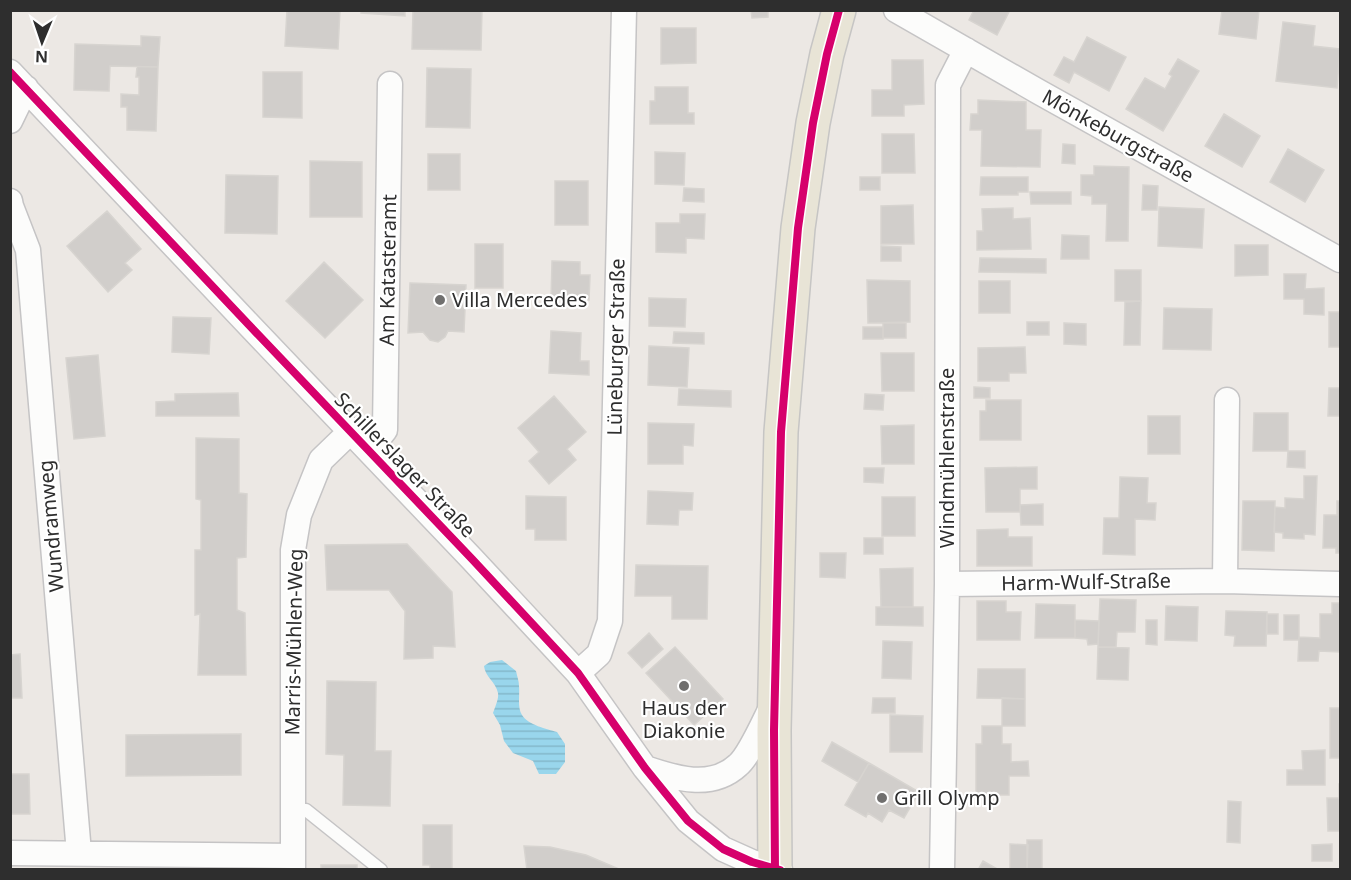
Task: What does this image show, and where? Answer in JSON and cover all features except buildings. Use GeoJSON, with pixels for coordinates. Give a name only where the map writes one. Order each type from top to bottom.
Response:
{"type":"FeatureCollection","features":[{"type":"Feature","properties":{"kind":"main road"},"geometry":{"type":"LineString","coordinates":[[777,869],[775,700],[781,432],[798,228],[813,123],[827,54],[839,10]]}},
{"type":"Feature","properties":{"kind":"street","name":"Lüneburger Straße"},"geometry":{"type":"LineString","coordinates":[[578,673],[598,654],[610,621],[624,10]]}},
{"type":"Feature","properties":{"kind":"street","name":"Mönkeburgstraße"},"geometry":{"type":"LineString","coordinates":[[896,10],[1038,92],[1341,260]]}},
{"type":"Feature","properties":{"kind":"street","name":"Windmühlenstraße"},"geometry":{"type":"LineString","coordinates":[[942,870],[947,584],[948,85],[966,50]]}},
{"type":"Feature","properties":{"kind":"street","name":"Schillerslager Straße"},"geometry":{"type":"LineString","coordinates":[[18,80],[578,673],[645,768],[688,821],[723,849],[752,862],[777,869]]}},
{"type":"Feature","properties":{"kind":"street"},"geometry":{"type":"LineString","coordinates":[[10,121],[18,80]]}},
{"type":"Feature","properties":{"kind":"street","name":"Am Katasteramt"},"geometry":{"type":"LineString","coordinates":[[369,450],[385,430],[390,84]]}},
{"type":"Feature","properties":{"kind":"street","name":"Wundramweg"},"geometry":{"type":"LineString","coordinates":[[10,201],[28,250],[79,853]]}},
{"type":"Feature","properties":{"kind":"street"},"geometry":{"type":"LineString","coordinates":[[1225,581],[1227,400]]}},
{"type":"Feature","properties":{"kind":"street","name":"Marris-Mühlen-Weg"},"geometry":{"type":"LineString","coordinates":[[293,863],[293,550],[299,515],[321,460],[350,432]]}},
{"type":"Feature","properties":{"kind":"street","name":"Harm-Wulf-Straße"},"geometry":{"type":"LineString","coordinates":[[947,584],[1225,581],[1341,584]]}},
{"type":"Feature","properties":{"kind":"street"},"geometry":{"type":"LineString","coordinates":[[645,768],[674,778],[705,780],[722,775],[739,765],[775,700]]}},
{"type":"Feature","properties":{"kind":"street"},"geometry":{"type":"LineString","coordinates":[[10,853],[79,853],[293,863]]}},
{"type":"Feature","properties":{"kind":"lane"},"geometry":{"type":"LineString","coordinates":[[292,810],[306,810],[381,870]]}},
{"type":"Feature","properties":{"kind":"water"},"geometry":{"type":"Polygon","coordinates":[[[502,660],[516,671],[522,715],[533,724],[557,732],[565,744],[565,762],[556,774],[539,774],[533,761],[513,753],[504,741],[500,725],[493,713],[498,693],[484,666],[490,662],[502,660]]]}},
{"type":"Feature","properties":{"kind":"cycle path"},"geometry":{"type":"LineString","coordinates":[[775,870],[774,730],[781,432],[798,228],[813,123],[827,54],[839,10]]}},
{"type":"Feature","properties":{"kind":"cycle path"},"geometry":{"type":"LineString","coordinates":[[10,72],[578,673],[645,768],[688,821],[723,849],[752,862],[780,870]]}},
{"type":"Feature","properties":{"kind":"place","name":"Villa Mercedes"},"geometry":{"type":"Point","coordinates":[440,300]}},
{"type":"Feature","properties":{"kind":"place","name":"Haus der Diakonie"},"geometry":{"type":"Point","coordinates":[684,686]}},
{"type":"Feature","properties":{"kind":"place","name":"Grill Olymp"},"geometry":{"type":"Point","coordinates":[882,798]}}]}
